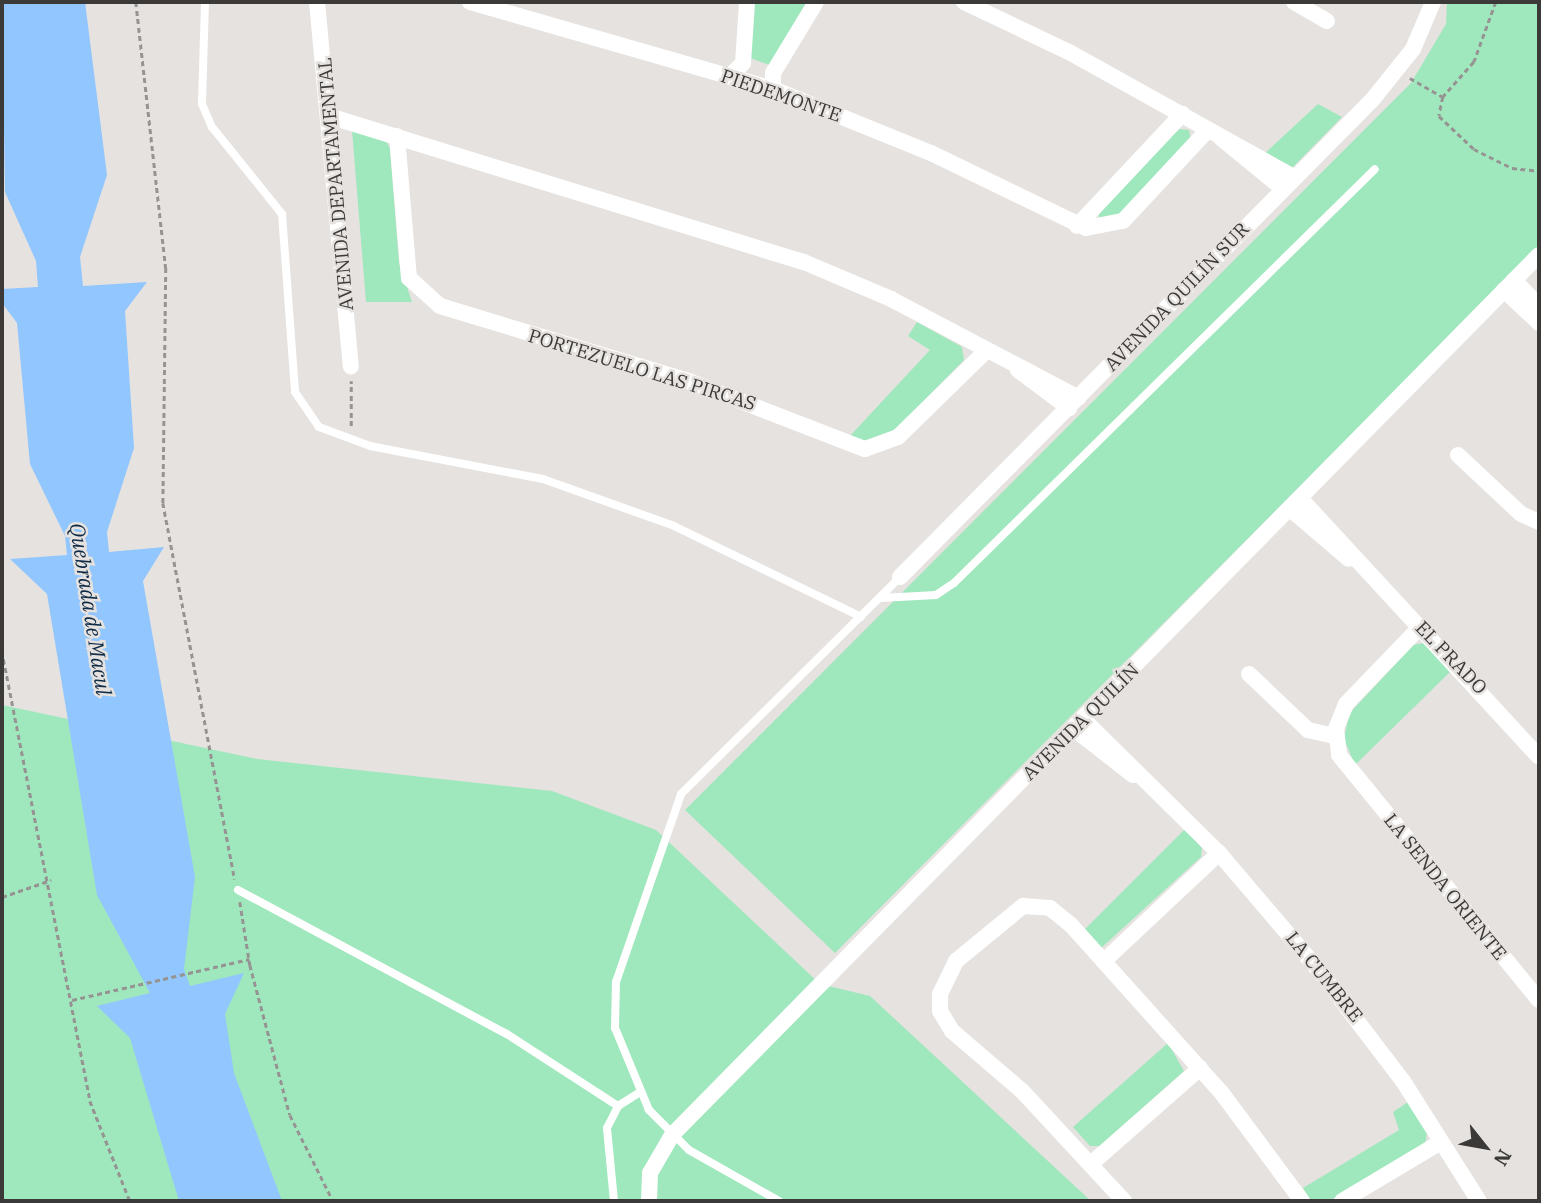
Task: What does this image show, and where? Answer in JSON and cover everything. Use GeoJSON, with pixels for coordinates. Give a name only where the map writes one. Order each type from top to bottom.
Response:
{"type":"FeatureCollection","features":[{"type":"Feature","properties":{"kind":"street","name":"AVENIDA DEPARTAMENTAL"},"geometry":{"type":"LineString","coordinates":[[317,2],[332,117],[351,366]]}},
{"type":"Feature","properties":{"kind":"street","name":"PIEDEMONTE"},"geometry":{"type":"LineString","coordinates":[[470,2],[729,77],[773,81],[921,149],[1077,226],[1101,229],[1123,221],[1214,134]]}},
{"type":"Feature","properties":{"kind":"street"},"geometry":{"type":"LineString","coordinates":[[729,77],[743,63],[747,2]]}},
{"type":"Feature","properties":{"kind":"street"},"geometry":{"type":"LineString","coordinates":[[743,63],[773,81],[816,2]]}},
{"type":"Feature","properties":{"kind":"street"},"geometry":{"type":"LineString","coordinates":[[964,2],[1182,114],[1288,183]]}},
{"type":"Feature","properties":{"kind":"street"},"geometry":{"type":"LineString","coordinates":[[1294,2],[1327,21]]}},
{"type":"Feature","properties":{"kind":"street","name":"AVENIDA QUILÍN SUR"},"geometry":{"type":"LineString","coordinates":[[900,577],[1074,403],[1397,71],[1433,2]]}},
{"type":"Feature","properties":{"kind":"street"},"geometry":{"type":"LineString","coordinates":[[1077,226],[1182,114]]}},
{"type":"Feature","properties":{"kind":"street"},"geometry":{"type":"LineString","coordinates":[[332,117],[775,251],[891,299],[1074,403]]}},
{"type":"Feature","properties":{"kind":"street","name":"PORTEZUELO LAS PIRCAS"},"geometry":{"type":"LineString","coordinates":[[397,136],[409,278],[440,306],[691,382],[865,449],[898,437],[986,351]]}},
{"type":"Feature","properties":{"kind":"street","name":"AVENIDA QUILÍN"},"geometry":{"type":"LineString","coordinates":[[649,1201],[650,1173],[672,1135],[1539,255]]}},
{"type":"Feature","properties":{"kind":"street"},"geometry":{"type":"LineString","coordinates":[[1509,285],[1539,306]]}},
{"type":"Feature","properties":{"kind":"street"},"geometry":{"type":"LineString","coordinates":[[1509,285],[1539,323]]}},
{"type":"Feature","properties":{"kind":"street"},"geometry":{"type":"LineString","coordinates":[[1458,455],[1521,514],[1539,522]]}},
{"type":"Feature","properties":{"kind":"street","name":"EL PRADO"},"geometry":{"type":"LineString","coordinates":[[1295,504],[1421,626],[1539,757]]}},
{"type":"Feature","properties":{"kind":"street"},"geometry":{"type":"LineString","coordinates":[[1249,674],[1308,730],[1335,736],[1346,704],[1421,626]]}},
{"type":"Feature","properties":{"kind":"street","name":"LA CUMBRE"},"geometry":{"type":"LineString","coordinates":[[1079,724],[1219,853],[1354,1014],[1479,1201]]}},
{"type":"Feature","properties":{"kind":"street","name":"LA SENDA ORIENTE"},"geometry":{"type":"LineString","coordinates":[[1335,736],[1350,775],[1539,1000]]}},
{"type":"Feature","properties":{"kind":"street"},"geometry":{"type":"LineString","coordinates":[[1104,961],[1219,853]]}},
{"type":"Feature","properties":{"kind":"street"},"geometry":{"type":"LineString","coordinates":[[1124,1201],[1092,1163],[952,1031],[939,1002],[965,951],[1023,906],[1057,912],[1104,961],[1200,1068],[1302,1201]]}},
{"type":"Feature","properties":{"kind":"street"},"geometry":{"type":"LineString","coordinates":[[1092,1163],[1200,1068]]}},
{"type":"Feature","properties":{"kind":"street"},"geometry":{"type":"LineString","coordinates":[[1342,1201],[1441,1142]]}},
{"type":"Feature","properties":{"kind":"lane"},"geometry":{"type":"LineString","coordinates":[[205,2],[202,104],[212,127],[282,214],[295,392],[319,427],[350,440],[543,479],[674,526],[861,617]]}},
{"type":"Feature","properties":{"kind":"lane"},"geometry":{"type":"LineString","coordinates":[[880,598],[936,594],[954,583],[1375,169]]}},
{"type":"Feature","properties":{"kind":"lane"},"geometry":{"type":"LineString","coordinates":[[779,1201],[672,1135],[640,1092],[615,1028],[613,999],[674,808],[704,766],[900,577]]}},
{"type":"Feature","properties":{"kind":"lane"},"geometry":{"type":"LineString","coordinates":[[238,890],[507,1034],[618,1106]]}},
{"type":"Feature","properties":{"kind":"lane"},"geometry":{"type":"LineString","coordinates":[[614,1201],[605,1143],[618,1106],[640,1092]]}},
{"type":"Feature","properties":{"kind":"path"},"geometry":{"type":"LineString","coordinates":[[136,2],[166,268],[163,503],[249,959],[290,1115],[333,1201]]}},
{"type":"Feature","properties":{"kind":"path"},"geometry":{"type":"LineString","coordinates":[[1496,2],[1474,62],[1443,97],[1439,116],[1474,149],[1512,168],[1539,171]]}},
{"type":"Feature","properties":{"kind":"path"},"geometry":{"type":"LineString","coordinates":[[1397,71],[1443,97]]}},
{"type":"Feature","properties":{"kind":"path"},"geometry":{"type":"LineString","coordinates":[[350,440],[351,366]]}},
{"type":"Feature","properties":{"kind":"path"},"geometry":{"type":"LineString","coordinates":[[2,650],[51,880],[90,1101],[130,1201]]}},
{"type":"Feature","properties":{"kind":"path"},"geometry":{"type":"LineString","coordinates":[[2,897],[51,880]]}},
{"type":"Feature","properties":{"kind":"path"},"geometry":{"type":"LineString","coordinates":[[72,1000],[136,989],[249,959]]}},
{"type":"Feature","properties":{"kind":"green space"},"geometry":{"type":"Polygon","coordinates":[[[752,2],[810,2],[770,65],[750,58],[752,2]]]}},
{"type":"Feature","properties":{"kind":"green space"},"geometry":{"type":"Polygon","coordinates":[[[1447,2],[1539,2],[1539,246],[835,953],[685,810],[1411,83],[1446,24],[1447,2]]]}},
{"type":"Feature","properties":{"kind":"green space"},"geometry":{"type":"Polygon","coordinates":[[[1318,104],[1342,117],[1288,172],[1263,155],[1318,104]]]}},
{"type":"Feature","properties":{"kind":"green space"},"geometry":{"type":"Polygon","coordinates":[[[1179,129],[1189,130],[1191,141],[1124,215],[1100,220],[1098,213],[1179,129]]]}},
{"type":"Feature","properties":{"kind":"green space"},"geometry":{"type":"Polygon","coordinates":[[[352,130],[386,140],[390,149],[399,263],[412,302],[366,302],[352,130]]]}},
{"type":"Feature","properties":{"kind":"green space"},"geometry":{"type":"Polygon","coordinates":[[[917,322],[962,347],[964,360],[895,430],[867,441],[849,437],[930,350],[908,336],[917,322]]]}},
{"type":"Feature","properties":{"kind":"green space"},"geometry":{"type":"Polygon","coordinates":[[[1424,643],[1452,670],[1355,765],[1344,739],[1349,714],[1413,645],[1424,643]]]}},
{"type":"Feature","properties":{"kind":"green space"},"geometry":{"type":"Polygon","coordinates":[[[2,705],[257,759],[552,791],[656,830],[820,984],[870,996],[1091,1201],[2,1201],[2,705]]]}},
{"type":"Feature","properties":{"kind":"green space"},"geometry":{"type":"Polygon","coordinates":[[[1185,829],[1202,848],[1201,857],[1100,949],[1082,932],[1185,829]]]}},
{"type":"Feature","properties":{"kind":"green space"},"geometry":{"type":"Polygon","coordinates":[[[1168,1043],[1184,1071],[1100,1146],[1090,1146],[1073,1127],[1168,1043]]]}},
{"type":"Feature","properties":{"kind":"green space"},"geometry":{"type":"Polygon","coordinates":[[[1408,1102],[1427,1133],[1425,1144],[1329,1201],[1311,1201],[1303,1188],[1399,1130],[1393,1112],[1408,1102]]]}},
{"type":"Feature","properties":{"kind":"water","name":"Quebrada de Macul"},"geometry":{"type":"Polygon","coordinates":[[[2,2],[85,2],[107,175],[80,257],[83,286],[147,282],[125,311],[134,448],[107,532],[109,552],[164,547],[143,581],[195,877],[184,969],[190,986],[244,973],[225,1014],[234,1073],[282,1201],[179,1201],[130,1038],[97,1006],[150,993],[97,895],[47,594],[10,559],[67,555],[65,536],[30,464],[17,323],[2,303],[2,289],[38,287],[36,261],[5,192],[2,2]]]}}]}
